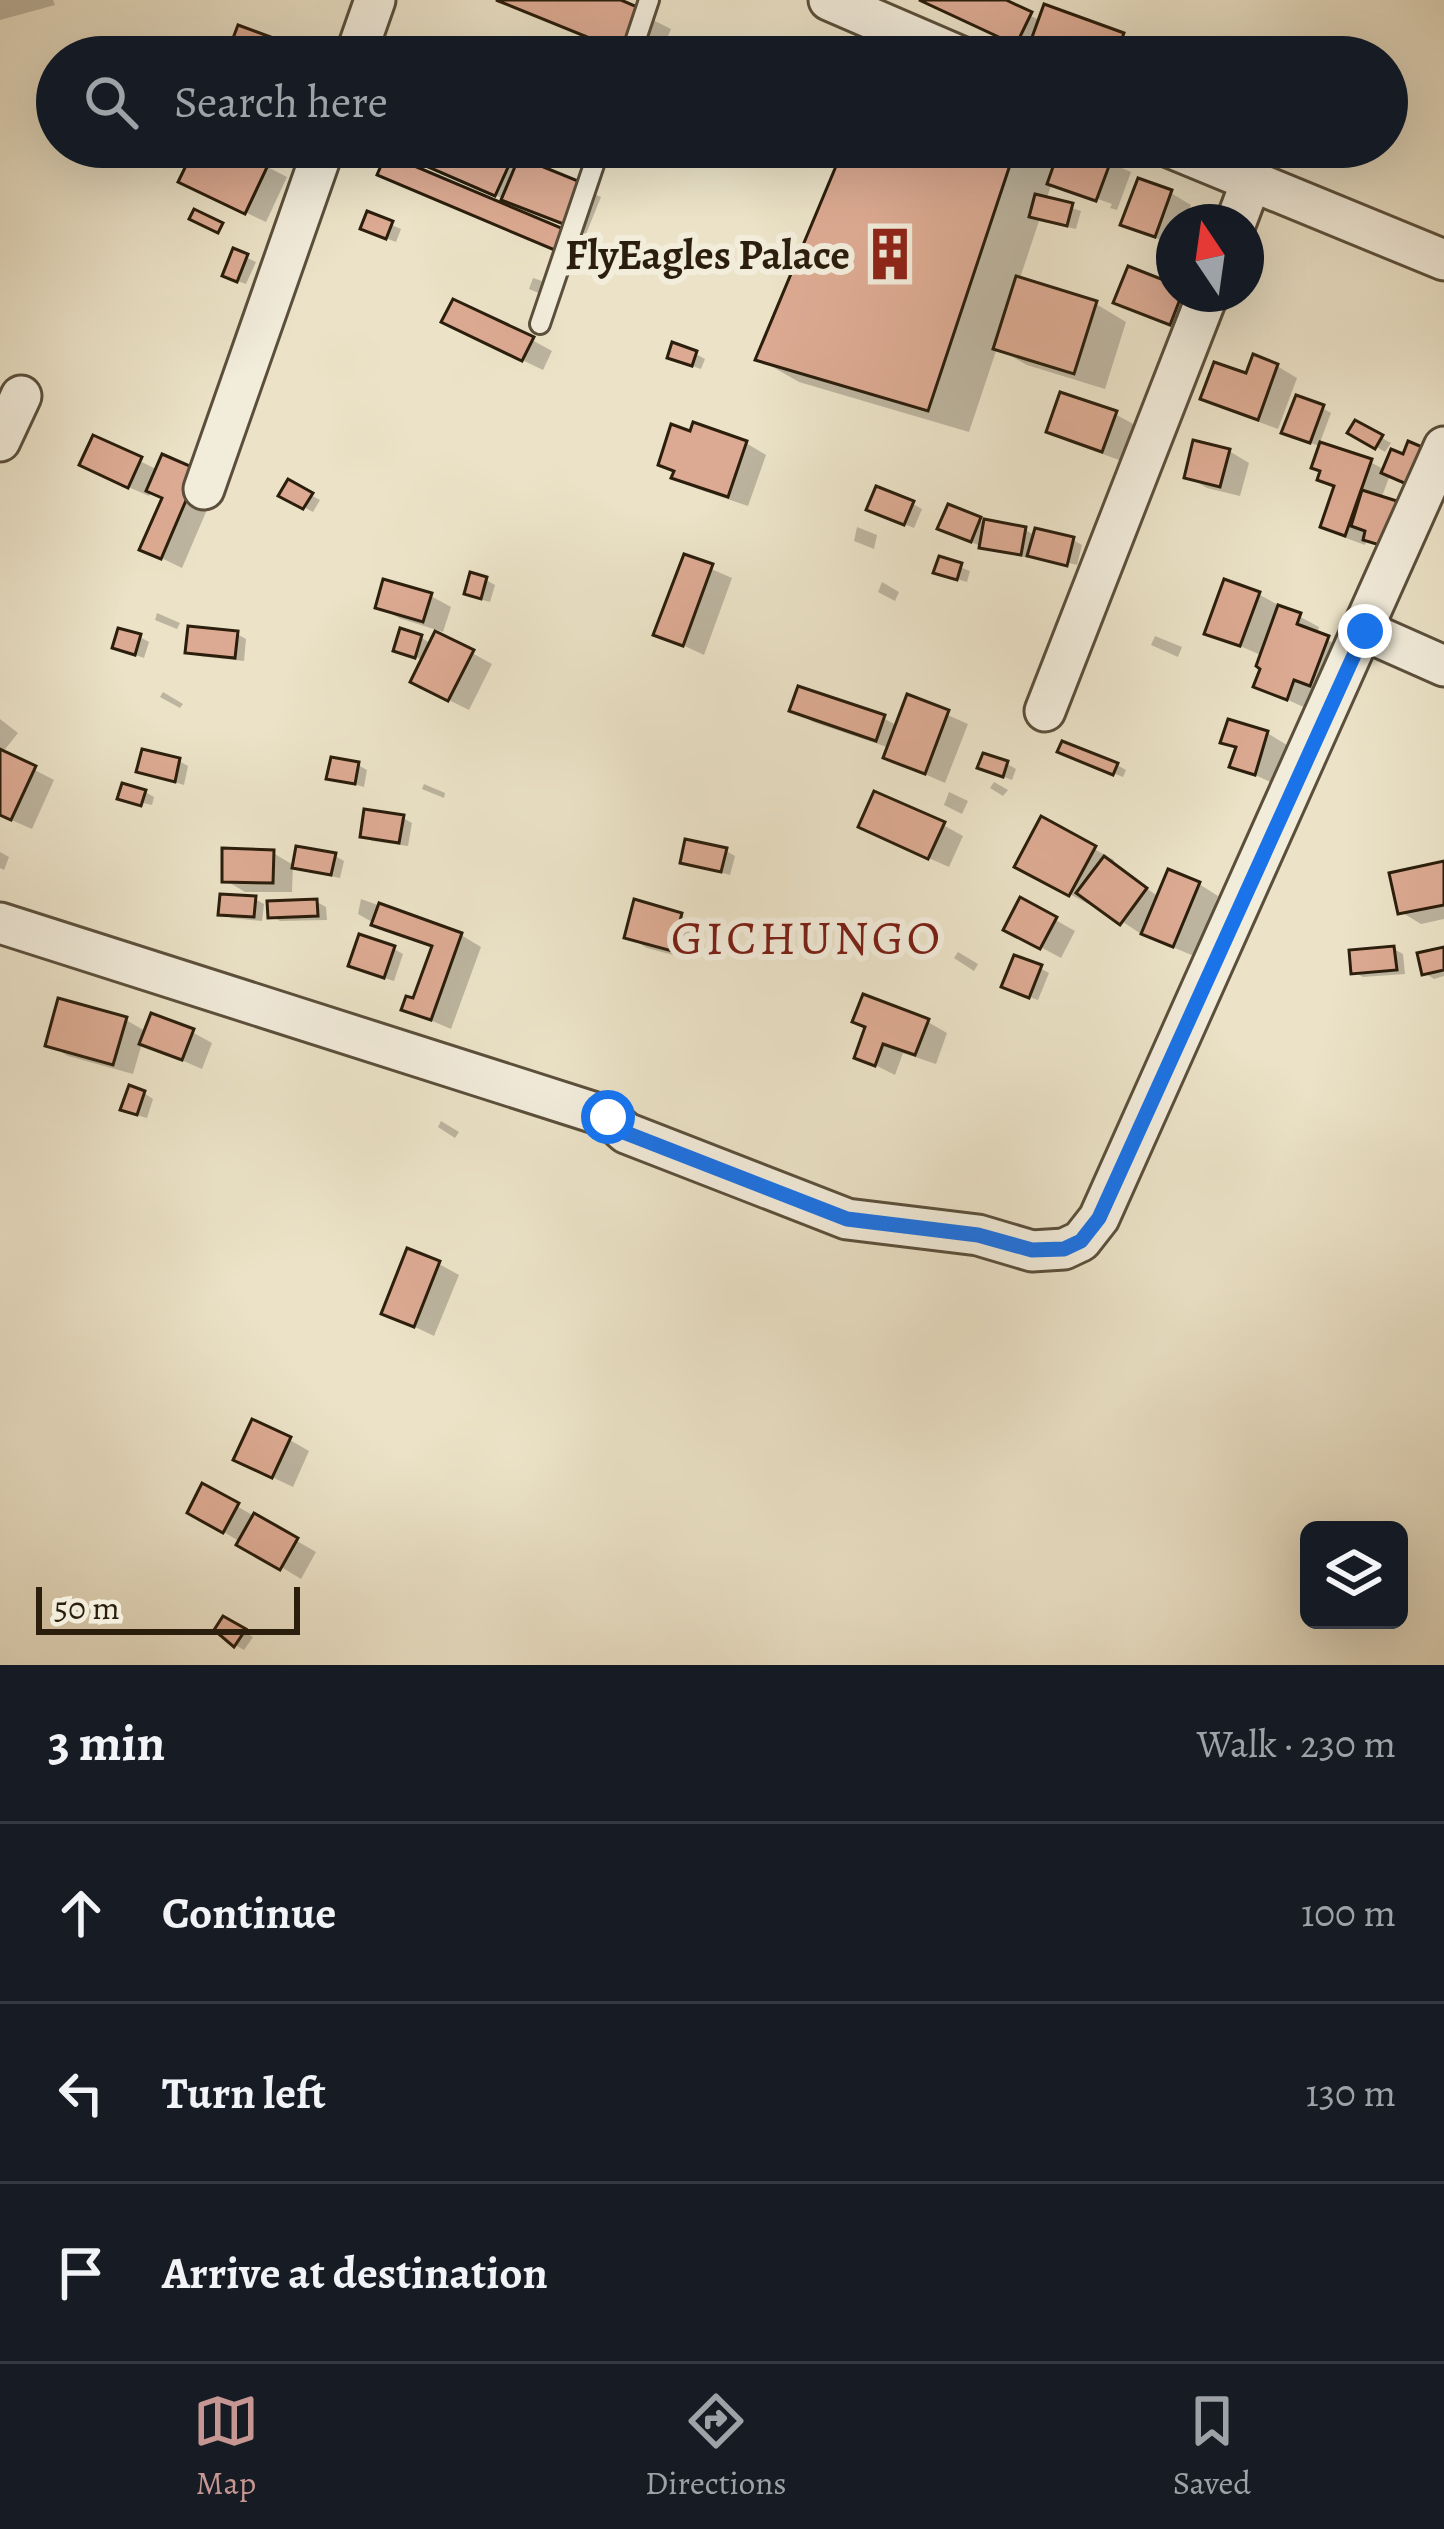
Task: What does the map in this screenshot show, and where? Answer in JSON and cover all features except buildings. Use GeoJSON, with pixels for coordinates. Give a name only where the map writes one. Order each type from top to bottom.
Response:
{"type":"FeatureCollection","features":[{"type":"Feature","properties":{"kind":"street"},"geometry":{"type":"LineString","coordinates":[[362,36],[375,0]]}},
{"type":"Feature","properties":{"kind":"street"},"geometry":{"type":"LineString","coordinates":[[829,0],[912,36]]}},
{"type":"Feature","properties":{"kind":"street"},"geometry":{"type":"LineString","coordinates":[[204,489],[317,168]]}},
{"type":"Feature","properties":{"kind":"street"},"geometry":{"type":"LineString","coordinates":[[1218,168],[1444,260]]}},
{"type":"Feature","properties":{"kind":"street"},"geometry":{"type":"LineString","coordinates":[[1243,204],[1251,182]]}},
{"type":"Feature","properties":{"kind":"street"},"geometry":{"type":"LineString","coordinates":[[1045,712],[1201,312]]}},
{"type":"Feature","properties":{"kind":"street"},"geometry":{"type":"LineString","coordinates":[[0,441],[21,396]]}},
{"type":"Feature","properties":{"kind":"street"},"geometry":{"type":"LineString","coordinates":[[0,922],[608,1117],[626,1133],[847,1219],[978,1235],[1032,1250],[1064,1249],[1081,1241],[1099,1218],[1444,447]]}},
{"type":"Feature","properties":{"kind":"street"},"geometry":{"type":"LineString","coordinates":[[1365,631],[1444,666]]}},
{"type":"Feature","properties":{"kind":"lane"},"geometry":{"type":"LineString","coordinates":[[637,36],[649,0]]}},
{"type":"Feature","properties":{"kind":"lane"},"geometry":{"type":"LineString","coordinates":[[540,324],[593,168]]}},
{"type":"Feature","properties":{"kind":"place","name":"FlyEagles Palace"},"geometry":{"type":"Point","coordinates":[890,254]}},
{"type":"Feature","properties":{"kind":"district","name":"GICHUNGO"},"geometry":{"type":"Point","coordinates":[807,937]}},
{"type":"Feature","properties":{"kind":"route"},"geometry":{"type":"LineString","coordinates":[[608,1117],[626,1133],[847,1219],[978,1235],[1032,1250],[1064,1249],[1081,1241],[1099,1218],[1365,631]]}}]}
